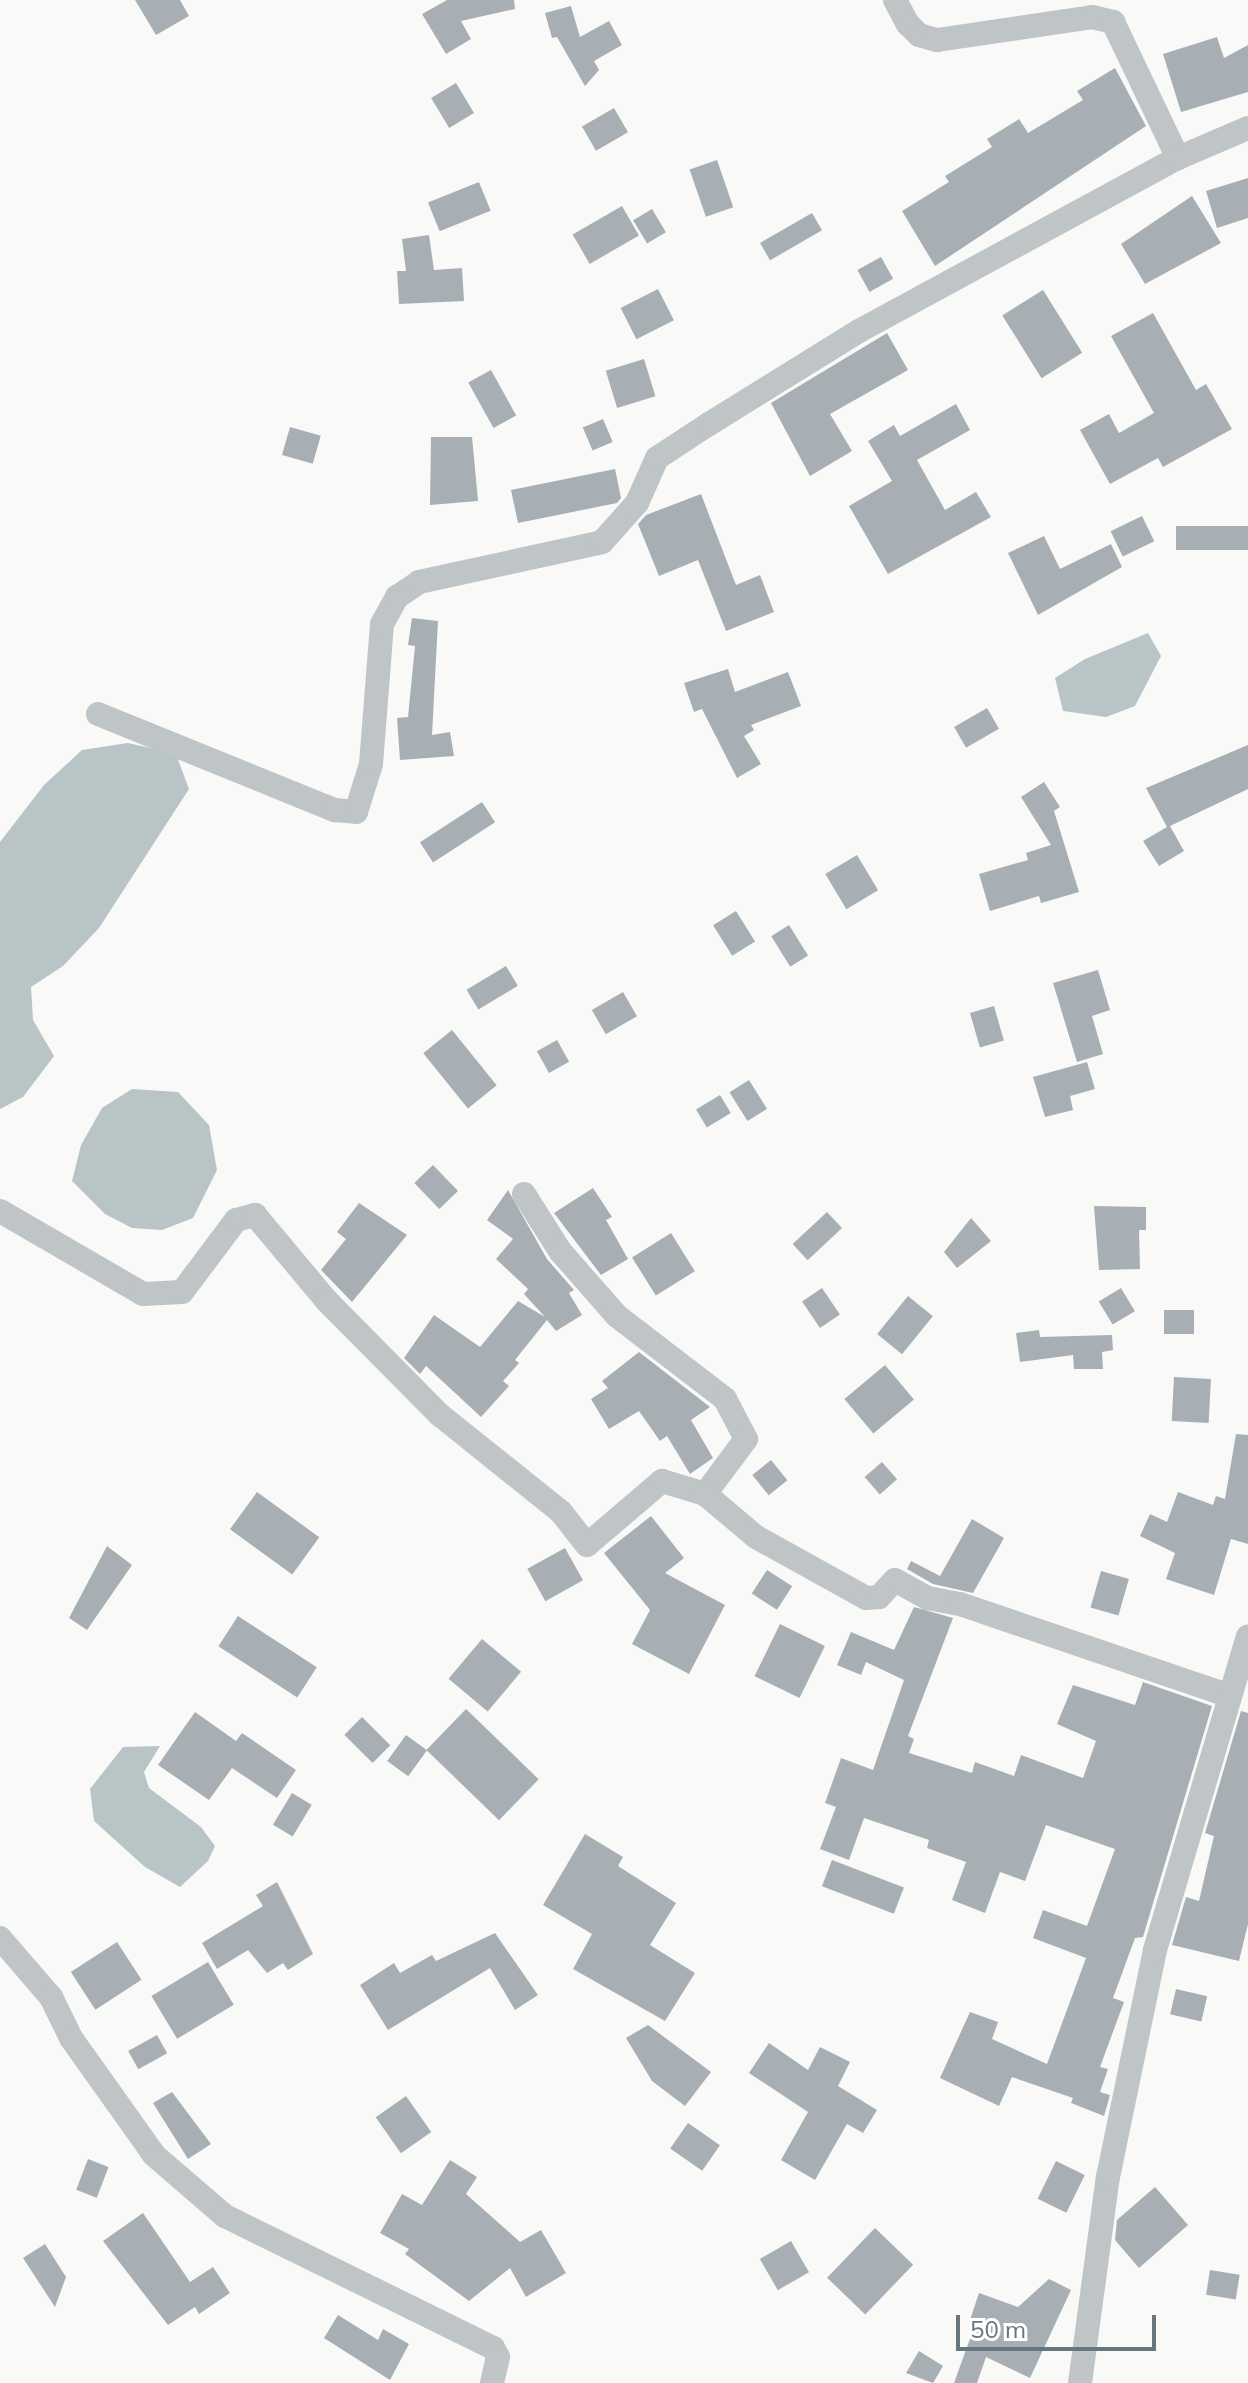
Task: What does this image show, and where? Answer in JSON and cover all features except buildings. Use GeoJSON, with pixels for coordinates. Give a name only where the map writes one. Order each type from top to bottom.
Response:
{"type":"FeatureCollection","features":[{"type":"Feature","properties":{"kind":"street"},"geometry":{"type":"LineString","coordinates":[[895,0],[908,24],[937,40],[1092,17],[1113,22],[1178,158]]}},
{"type":"Feature","properties":{"kind":"street"},"geometry":{"type":"LineString","coordinates":[[98,714],[335,810],[356,812],[371,764],[382,624],[397,597],[419,582],[602,542],[637,503],[657,458],[859,331],[1178,158],[1248,128]]}},
{"type":"Feature","properties":{"kind":"street"},"geometry":{"type":"LineString","coordinates":[[524,1194],[560,1251],[617,1316],[725,1399],[746,1439],[705,1494]]}},
{"type":"Feature","properties":{"kind":"street"},"geometry":{"type":"LineString","coordinates":[[0,1211],[143,1294],[182,1292],[236,1220],[255,1215],[326,1300],[440,1415],[561,1512],[587,1545],[662,1481],[705,1494],[756,1537],[866,1598],[879,1597],[895,1580],[928,1598],[960,1604],[1230,1696]]}},
{"type":"Feature","properties":{"kind":"street"},"geometry":{"type":"LineString","coordinates":[[1080,2383],[1108,2177],[1155,1950],[1248,1636]]}},
{"type":"Feature","properties":{"kind":"street"},"geometry":{"type":"LineString","coordinates":[[0,1938],[51,1997],[71,2038],[154,2155],[225,2216],[493,2348],[498,2357],[492,2383]]}},
{"type":"Feature","properties":{"kind":"shaded area"},"geometry":{"type":"Polygon","coordinates":[[[1148,633],[1161,656],[1135,706],[1106,717],[1063,711],[1055,678],[1085,659],[1148,633]]]}},
{"type":"Feature","properties":{"kind":"shaded area"},"geometry":{"type":"Polygon","coordinates":[[[128,743],[176,754],[189,789],[99,928],[63,966],[31,987],[33,1020],[54,1056],[23,1097],[0,1109],[0,842],[44,785],[82,750],[128,743]]]}},
{"type":"Feature","properties":{"kind":"shaded area"},"geometry":{"type":"Polygon","coordinates":[[[132,1089],[178,1092],[209,1125],[217,1170],[193,1218],[162,1230],[132,1228],[105,1214],[72,1181],[81,1145],[102,1108],[132,1089]]]}},
{"type":"Feature","properties":{"kind":"shaded area"},"geometry":{"type":"Polygon","coordinates":[[[160,1746],[144,1772],[149,1788],[201,1827],[215,1846],[208,1861],[180,1887],[145,1867],[94,1821],[90,1789],[123,1747],[160,1746]]]}}]}
